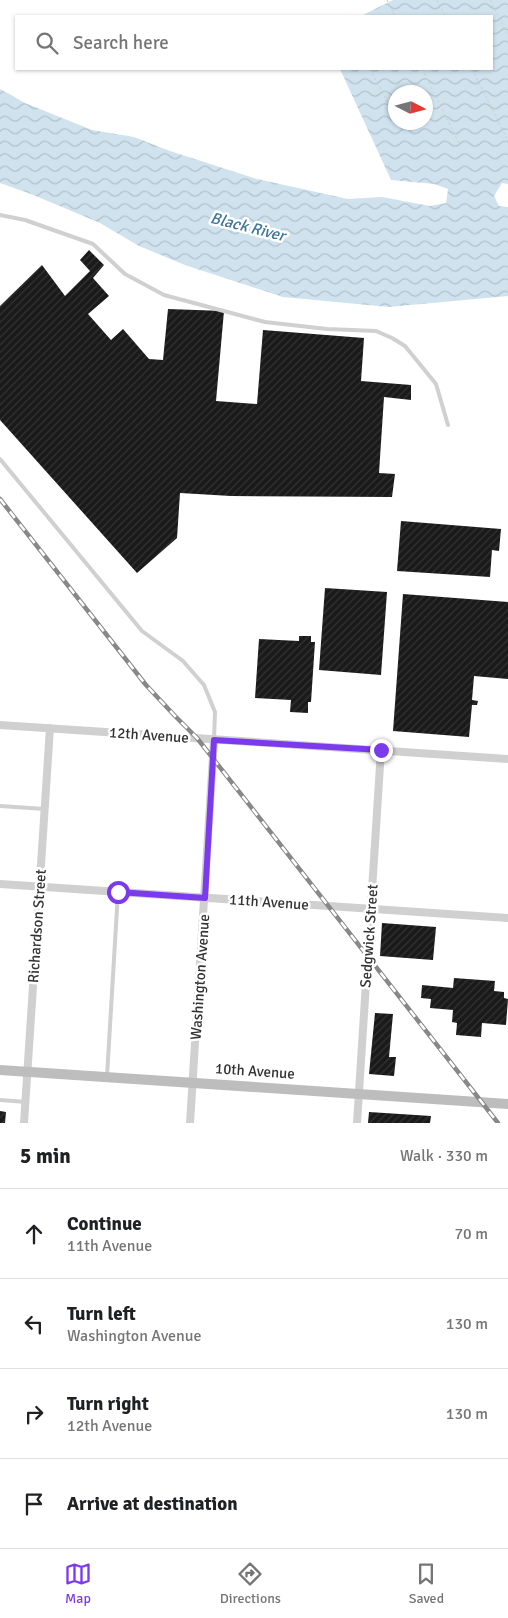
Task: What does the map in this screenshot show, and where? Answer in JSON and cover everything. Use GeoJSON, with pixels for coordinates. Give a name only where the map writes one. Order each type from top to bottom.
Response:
{"type":"FeatureCollection","features":[{"type":"Feature","properties":{"kind":"street","name":"12th Avenue"},"geometry":{"type":"LineString","coordinates":[[0,725],[508,759]]}},
{"type":"Feature","properties":{"kind":"street","name":"Richardson Street"},"geometry":{"type":"LineString","coordinates":[[24,1123],[50,728]]}},
{"type":"Feature","properties":{"kind":"street","name":"Washington Avenue"},"geometry":{"type":"LineString","coordinates":[[190,1123],[214,740]]}},
{"type":"Feature","properties":{"kind":"street","name":"Sedgwick Street"},"geometry":{"type":"LineString","coordinates":[[357,1123],[381,750]]}},
{"type":"Feature","properties":{"kind":"street","name":"11th Avenue"},"geometry":{"type":"LineString","coordinates":[[0,884],[508,918]]}},
{"type":"Feature","properties":{"kind":"street","name":"10th Avenue"},"geometry":{"type":"LineString","coordinates":[[0,1070],[508,1104]]}},
{"type":"Feature","properties":{"kind":"lane"},"geometry":{"type":"LineString","coordinates":[[0,215],[25,220],[93,244],[125,274],[164,295],[265,322],[327,329],[376,331],[392,338],[405,346],[436,384],[448,426]]}},
{"type":"Feature","properties":{"kind":"lane"},"geometry":{"type":"LineString","coordinates":[[0,459],[142,630],[183,661],[204,685],[215,712],[214,740]]}},
{"type":"Feature","properties":{"kind":"lane"},"geometry":{"type":"LineString","coordinates":[[0,806],[45,809]]}},
{"type":"Feature","properties":{"kind":"lane"},"geometry":{"type":"LineString","coordinates":[[107,1076],[118,892]]}},
{"type":"Feature","properties":{"kind":"lane"},"geometry":{"type":"LineString","coordinates":[[0,1100],[26,1102]]}},
{"type":"Feature","properties":{"kind":"path"},"geometry":{"type":"LineString","coordinates":[[387,0],[394,15]]}},
{"type":"Feature","properties":{"kind":"path"},"geometry":{"type":"LineString","coordinates":[[437,0],[444,15]]}},
{"type":"Feature","properties":{"kind":"path"},"geometry":{"type":"LineString","coordinates":[[490,0],[508,35]]}},
{"type":"Feature","properties":{"kind":"path"},"geometry":{"type":"LineString","coordinates":[[371,70],[388,103]]}},
{"type":"Feature","properties":{"kind":"path"},"geometry":{"type":"LineString","coordinates":[[422,70],[460,145]]}},
{"type":"Feature","properties":{"kind":"path"},"geometry":{"type":"LineString","coordinates":[[472,70],[508,141]]}},
{"type":"Feature","properties":{"kind":"water","name":"Black River"},"geometry":{"type":"Polygon","coordinates":[[[393,0],[508,0],[508,184],[502,183],[494,196],[499,206],[508,207],[508,296],[389,307],[283,297],[185,265],[139,246],[100,223],[0,183],[0,89],[25,103],[92,130],[134,137],[170,151],[257,179],[348,199],[382,197],[430,206],[446,203],[448,189],[434,184],[391,180],[340,70],[493,70],[493,15],[363,15],[393,0]]]}},
{"type":"Feature","properties":{"kind":"building"},"geometry":{"type":"Polygon","coordinates":[[[89,250],[104,265],[93,278],[109,296],[88,314],[111,340],[123,329],[149,359],[163,360],[168,309],[224,311],[216,401],[257,404],[263,330],[364,338],[361,381],[411,385],[411,400],[384,397],[379,473],[395,474],[392,497],[231,496],[180,493],[177,538],[137,573],[0,420],[0,306],[42,265],[65,296],[90,271],[80,260],[89,250]]]}},
{"type":"Feature","properties":{"kind":"building"},"geometry":{"type":"Polygon","coordinates":[[[401,521],[501,529],[499,551],[492,550],[490,577],[397,571],[401,521]]]}},
{"type":"Feature","properties":{"kind":"building"},"geometry":{"type":"Polygon","coordinates":[[[325,588],[387,592],[381,675],[319,670],[325,588]]]}},
{"type":"Feature","properties":{"kind":"building"},"geometry":{"type":"Polygon","coordinates":[[[403,594],[508,602],[508,679],[474,676],[472,700],[478,701],[477,705],[472,705],[469,737],[393,731],[403,594]]]}},
{"type":"Feature","properties":{"kind":"building"},"geometry":{"type":"Polygon","coordinates":[[[299,636],[311,636],[311,642],[315,642],[311,702],[308,702],[308,713],[290,712],[291,700],[255,698],[259,639],[299,641],[299,636]]]}},
{"type":"Feature","properties":{"kind":"building"},"geometry":{"type":"Polygon","coordinates":[[[382,923],[436,927],[433,960],[380,956],[382,923]]]}},
{"type":"Feature","properties":{"kind":"building"},"geometry":{"type":"Polygon","coordinates":[[[454,978],[495,981],[494,991],[504,992],[504,998],[508,999],[506,1025],[482,1023],[481,1037],[456,1035],[457,1023],[452,1022],[453,1010],[430,1008],[431,999],[421,998],[422,985],[453,988],[454,978]]]}},
{"type":"Feature","properties":{"kind":"building"},"geometry":{"type":"Polygon","coordinates":[[[375,1013],[393,1014],[389,1057],[396,1057],[394,1076],[369,1074],[375,1013]]]}},
{"type":"Feature","properties":{"kind":"building"},"geometry":{"type":"Polygon","coordinates":[[[0,1111],[6,1112],[5,1123],[0,1123],[0,1111]]]}},
{"type":"Feature","properties":{"kind":"building"},"geometry":{"type":"Polygon","coordinates":[[[369,1112],[431,1116],[430,1123],[368,1123],[369,1112]]]}},
{"type":"Feature","properties":{"kind":"railway"},"geometry":{"type":"LineString","coordinates":[[0,499],[146,685],[197,738],[498,1123]]}},
{"type":"Feature","properties":{"kind":"route"},"geometry":{"type":"LineString","coordinates":[[118,892],[205,898],[214,740],[381,750]]}}]}
